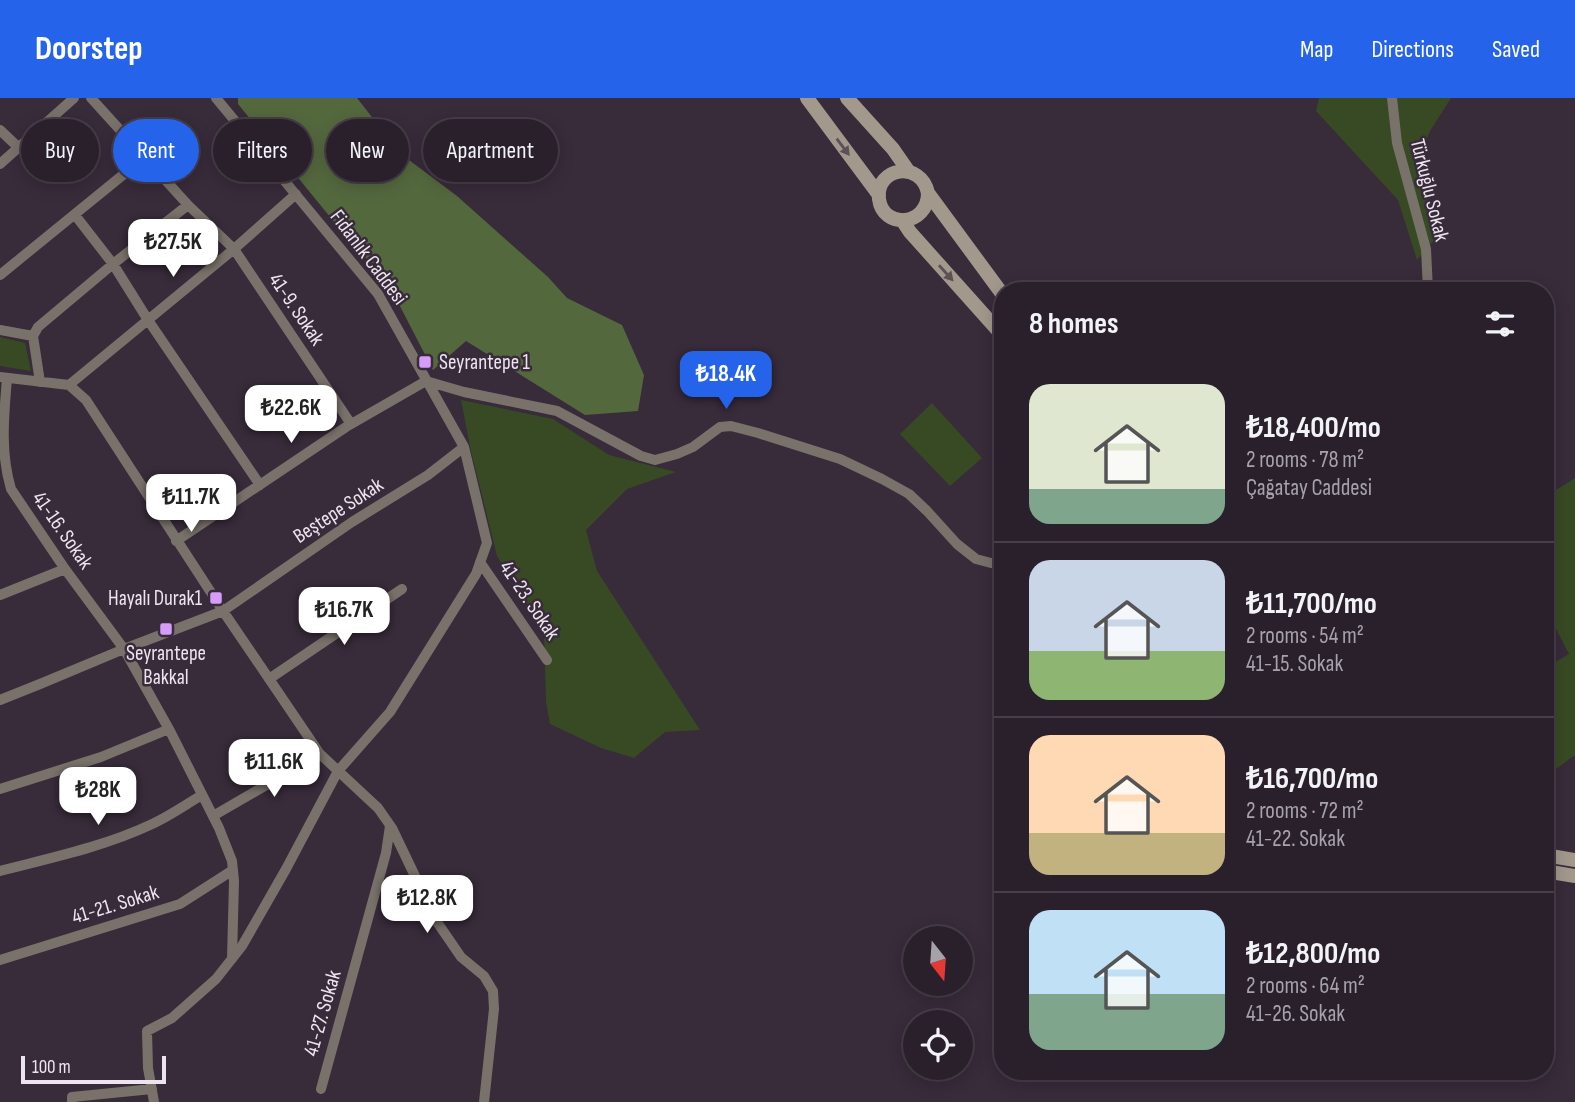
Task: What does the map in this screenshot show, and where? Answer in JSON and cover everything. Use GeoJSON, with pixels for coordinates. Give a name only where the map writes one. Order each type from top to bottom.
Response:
{"type":"FeatureCollection","features":[{"type":"Feature","properties":{"kind":"main road"},"geometry":{"type":"LineString","coordinates":[[807,98],[879,195]]}},
{"type":"Feature","properties":{"kind":"main road"},"geometry":{"type":"LineString","coordinates":[[847,98],[893,149],[909,172],[922,180],[928,193],[994,283]]}},
{"type":"Feature","properties":{"kind":"main road"},"geometry":{"type":"LineString","coordinates":[[909,172],[888,176],[882,183],[880,203],[886,213],[902,220],[916,217],[923,211],[928,201],[928,193]]}},
{"type":"Feature","properties":{"kind":"main road"},"geometry":{"type":"LineString","coordinates":[[902,220],[994,325]]}},
{"type":"Feature","properties":{"kind":"main road"},"geometry":{"type":"LineString","coordinates":[[1554,856],[1575,860]]}},
{"type":"Feature","properties":{"kind":"main road"},"geometry":{"type":"LineString","coordinates":[[1554,872],[1575,876]]}},
{"type":"Feature","properties":{"kind":"street"},"geometry":{"type":"LineString","coordinates":[[0,164],[74,98]]}},
{"type":"Feature","properties":{"kind":"street","name":"41-9. Sokak"},"geometry":{"type":"LineString","coordinates":[[92,98],[113,121]]}},
{"type":"Feature","properties":{"kind":"street","name":"Fidanlık Caddesi"},"geometry":{"type":"LineString","coordinates":[[216,98],[378,293],[464,447],[487,543],[480,562]]}},
{"type":"Feature","properties":{"kind":"street","name":"Türkuğlu Sokak"},"geometry":{"type":"LineString","coordinates":[[1392,98],[1397,144],[1426,249],[1428,282]]}},
{"type":"Feature","properties":{"kind":"street"},"geometry":{"type":"LineString","coordinates":[[0,130],[19,148]]}},
{"type":"Feature","properties":{"kind":"street"},"geometry":{"type":"LineString","coordinates":[[0,260],[4,272],[115,182]]}},
{"type":"Feature","properties":{"kind":"street","name":"41-9. Sokak"},"geometry":{"type":"LineString","coordinates":[[167,182],[234,249],[351,424]]}},
{"type":"Feature","properties":{"kind":"street"},"geometry":{"type":"LineString","coordinates":[[69,385],[234,249],[296,194]]}},
{"type":"Feature","properties":{"kind":"street"},"geometry":{"type":"LineString","coordinates":[[40,383],[33,336],[38,327],[188,205]]}},
{"type":"Feature","properties":{"kind":"street"},"geometry":{"type":"LineString","coordinates":[[75,215],[113,264],[260,485]]}},
{"type":"Feature","properties":{"kind":"street"},"geometry":{"type":"LineString","coordinates":[[0,330],[33,336]]}},
{"type":"Feature","properties":{"kind":"street"},"geometry":{"type":"LineString","coordinates":[[3,377],[69,385],[86,400],[176,541],[320,754],[377,808],[390,826],[438,922],[461,957],[484,976],[493,991],[494,1009],[484,1102]]}},
{"type":"Feature","properties":{"kind":"street","name":"41-16. Sokak"},"geometry":{"type":"LineString","coordinates":[[3,377],[2,443],[5,492],[124,649],[202,795],[232,861],[232,960]]}},
{"type":"Feature","properties":{"kind":"street"},"geometry":{"type":"LineString","coordinates":[[176,541],[351,424],[426,381],[464,392],[557,411],[641,456],[655,460],[693,447],[720,427],[731,426],[770,436],[840,459],[909,494],[957,544],[976,559],[994,563]]}},
{"type":"Feature","properties":{"kind":"street","name":"Beştepe Sokak"},"geometry":{"type":"LineString","coordinates":[[0,700],[223,611],[352,522],[428,475],[464,447]]}},
{"type":"Feature","properties":{"kind":"street"},"geometry":{"type":"LineString","coordinates":[[154,1102],[148,1068],[147,1031],[172,1018],[187,1005],[216,979],[242,946],[338,771],[390,712],[476,574],[480,562]]}},
{"type":"Feature","properties":{"kind":"street","name":"41-23. Sokak"},"geometry":{"type":"LineString","coordinates":[[480,562],[547,660]]}},
{"type":"Feature","properties":{"kind":"street"},"geometry":{"type":"LineString","coordinates":[[0,595],[65,569]]}},
{"type":"Feature","properties":{"kind":"street"},"geometry":{"type":"LineString","coordinates":[[269,678],[402,589]]}},
{"type":"Feature","properties":{"kind":"street"},"geometry":{"type":"LineString","coordinates":[[0,789],[101,757],[169,729]]}},
{"type":"Feature","properties":{"kind":"street"},"geometry":{"type":"LineString","coordinates":[[212,816],[320,754]]}},
{"type":"Feature","properties":{"kind":"street"},"geometry":{"type":"LineString","coordinates":[[0,871],[112,840],[150,825],[202,795]]}},
{"type":"Feature","properties":{"kind":"street","name":"41-27. Sokak"},"geometry":{"type":"LineString","coordinates":[[321,1089],[386,853],[390,826]]}},
{"type":"Feature","properties":{"kind":"street","name":"41-21. Sokak"},"geometry":{"type":"LineString","coordinates":[[0,960],[180,904],[233,870]]}},
{"type":"Feature","properties":{"kind":"street"},"geometry":{"type":"LineString","coordinates":[[72,1102],[72,1097],[152,1089]]}},
{"type":"Feature","properties":{"kind":"green space"},"geometry":{"type":"Polygon","coordinates":[[[238,98],[357,98],[374,119],[326,119],[326,182],[409,182],[409,160],[423,170],[423,182],[438,182],[457,196],[548,277],[567,298],[622,325],[644,375],[638,411],[585,415],[466,341],[433,370],[389,285],[302,182],[312,182],[312,119],[250,119],[238,104],[238,98]]]}},
{"type":"Feature","properties":{"kind":"green space"},"geometry":{"type":"Polygon","coordinates":[[[1319,98],[1451,98],[1430,131],[1420,155],[1437,237],[1417,260],[1398,200],[1316,111],[1319,98]]]}},
{"type":"Feature","properties":{"kind":"green space"},"geometry":{"type":"Polygon","coordinates":[[[0,337],[25,343],[31,371],[0,366],[0,337]]]}},
{"type":"Feature","properties":{"kind":"green space"},"geometry":{"type":"Polygon","coordinates":[[[461,400],[553,419],[609,455],[676,472],[627,489],[586,530],[597,571],[700,730],[665,732],[634,758],[601,748],[550,724],[546,702],[544,632],[497,556],[461,400]]]}},
{"type":"Feature","properties":{"kind":"green space"},"geometry":{"type":"Polygon","coordinates":[[[932,403],[982,458],[950,486],[900,434],[932,403]]]}},
{"type":"Feature","properties":{"kind":"green space"},"geometry":{"type":"Polygon","coordinates":[[[1575,478],[1575,755],[1554,770],[1554,663],[1569,654],[1554,625],[1554,491],[1575,478]]]}},
{"type":"Feature","properties":{"kind":"place","name":"Seyrantepe 1"},"geometry":{"type":"Point","coordinates":[425,362]}},
{"type":"Feature","properties":{"kind":"place","name":"Hayalı Durak1"},"geometry":{"type":"Point","coordinates":[216,598]}},
{"type":"Feature","properties":{"kind":"place","name":"Seyrantepe Bakkal"},"geometry":{"type":"Point","coordinates":[166,629]}}]}
